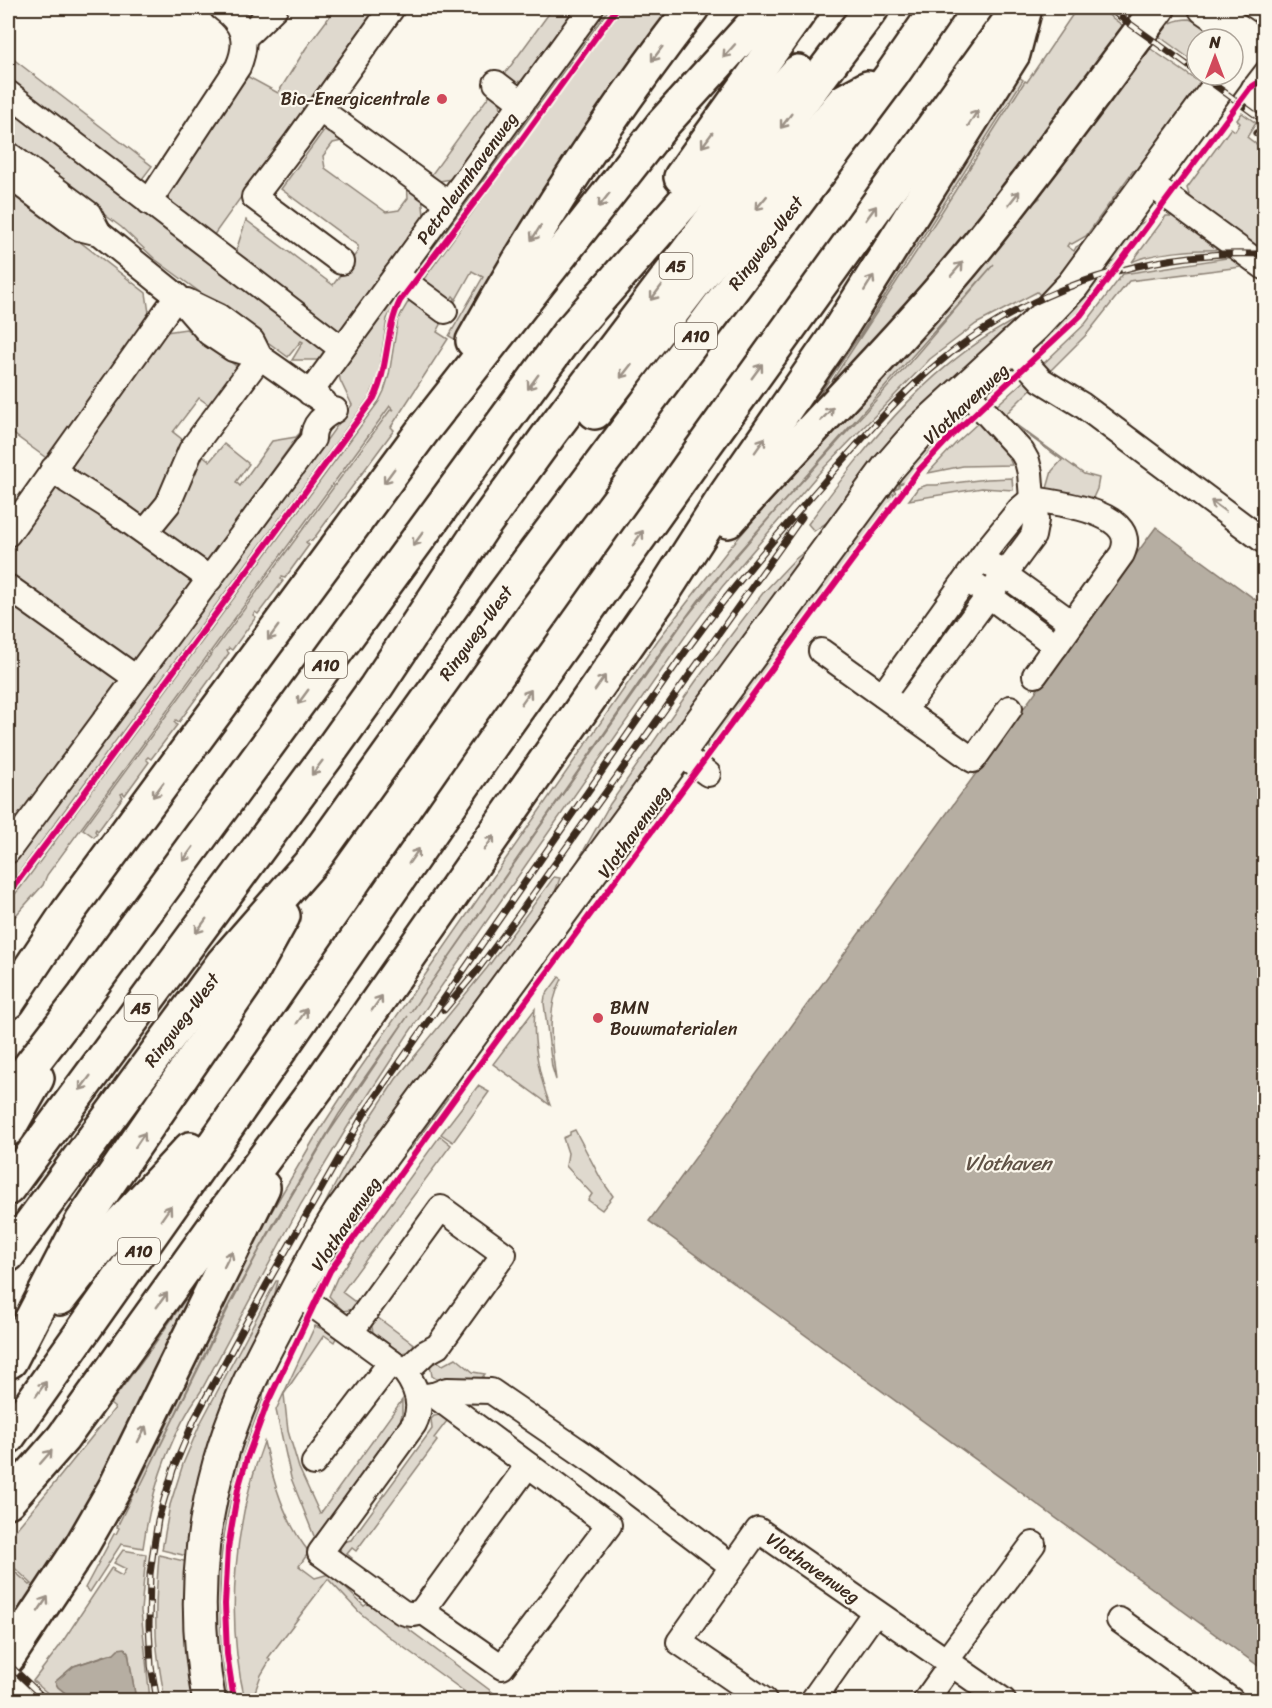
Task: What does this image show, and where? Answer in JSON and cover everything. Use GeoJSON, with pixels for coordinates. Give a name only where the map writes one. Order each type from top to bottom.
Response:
{"type":"FeatureCollection","features":[{"type":"Feature","properties":{"kind":"highway"},"geometry":{"type":"LineString","coordinates":[[424,429],[519,260],[558,196],[653,59],[692,8]]}},
{"type":"Feature","properties":{"kind":"highway"},"geometry":{"type":"LineString","coordinates":[[8,1002],[68,912],[424,429],[663,124],[768,8]]}},
{"type":"Feature","properties":{"kind":"highway","name":"A10"},"geometry":{"type":"LineString","coordinates":[[8,1095],[84,996],[568,334],[802,8]]}},
{"type":"Feature","properties":{"kind":"highway","name":"A10"},"geometry":{"type":"LineString","coordinates":[[568,334],[855,8]]}},
{"type":"Feature","properties":{"kind":"highway","name":"A5"},"geometry":{"type":"LineString","coordinates":[[8,1188],[326,757],[376,687],[483,526],[551,432],[873,8]]}},
{"type":"Feature","properties":{"kind":"highway","name":"Ringweg-West"},"geometry":{"type":"LineString","coordinates":[[8,1255],[223,963],[315,858],[509,587],[891,76],[938,8]]}},
{"type":"Feature","properties":{"kind":"highway","name":"A10"},"geometry":{"type":"LineString","coordinates":[[8,1437],[657,511],[1004,48],[1020,8]]}},
{"type":"Feature","properties":{"kind":"highway","name":"A10"},"geometry":{"type":"LineString","coordinates":[[8,1501],[63,1438],[319,1085],[661,596],[727,493],[835,337],[1004,48],[1025,8]]}},
{"type":"Feature","properties":{"kind":"highway","name":"A10"},"geometry":{"type":"LineString","coordinates":[[661,596],[744,503],[886,352],[978,244],[1158,8]]}},
{"type":"Feature","properties":{"kind":"highway","name":"A10"},"geometry":{"type":"LineString","coordinates":[[376,687],[497,538],[700,276],[844,101],[891,76]]}},
{"type":"Feature","properties":{"kind":"highway"},"geometry":{"type":"LineString","coordinates":[[9,1363],[82,1222],[247,981],[315,858]]}},
{"type":"Feature","properties":{"kind":"highway"},"geometry":{"type":"LineString","coordinates":[[8,972],[68,912]]}},
{"type":"Feature","properties":{"kind":"highway"},"geometry":{"type":"LineString","coordinates":[[8,1129],[84,996]]}},
{"type":"Feature","properties":{"kind":"highway"},"geometry":{"type":"LineString","coordinates":[[9,1363],[106,1239],[269,1064]]}},
{"type":"Feature","properties":{"kind":"highway","name":"A10"},"geometry":{"type":"LineString","coordinates":[[8,1657],[81,1547],[116,1486],[252,1207],[319,1085]]}},
{"type":"Feature","properties":{"kind":"main road"},"geometry":{"type":"LineString","coordinates":[[1205,8],[1259,45],[1245,57]]}},
{"type":"Feature","properties":{"kind":"main road","name":"Vlothavenweg"},"geometry":{"type":"LineString","coordinates":[[209,1701],[201,1644],[199,1588],[204,1528],[221,1455],[244,1393],[317,1250],[340,1213],[888,468],[921,430],[1054,306],[1149,183],[1218,87]]}},
{"type":"Feature","properties":{"kind":"street"},"geometry":{"type":"LineString","coordinates":[[149,201],[238,67],[242,57],[244,38],[238,22],[222,8]]}},
{"type":"Feature","properties":{"kind":"street"},"geometry":{"type":"LineString","coordinates":[[244,38],[275,8]]}},
{"type":"Feature","properties":{"kind":"street"},"geometry":{"type":"LineString","coordinates":[[341,262],[254,197],[392,8]]}},
{"type":"Feature","properties":{"kind":"street","name":"Petroleumhavenweg"},"geometry":{"type":"LineString","coordinates":[[310,393],[591,8]]}},
{"type":"Feature","properties":{"kind":"street"},"geometry":{"type":"LineString","coordinates":[[496,83],[522,103]]}},
{"type":"Feature","properties":{"kind":"street"},"geometry":{"type":"LineString","coordinates":[[8,93],[149,201],[336,357]]}},
{"type":"Feature","properties":{"kind":"street"},"geometry":{"type":"LineString","coordinates":[[319,109],[448,203]]}},
{"type":"Feature","properties":{"kind":"street"},"geometry":{"type":"LineString","coordinates":[[8,154],[89,214],[99,233],[177,296],[209,333],[234,349],[260,357],[336,410],[333,425],[324,438],[314,439],[8,851]]}},
{"type":"Feature","properties":{"kind":"street"},"geometry":{"type":"LineString","coordinates":[[8,175],[79,228],[99,233]]}},
{"type":"Feature","properties":{"kind":"street"},"geometry":{"type":"LineString","coordinates":[[1149,183],[1264,267]]}},
{"type":"Feature","properties":{"kind":"street"},"geometry":{"type":"LineString","coordinates":[[396,275],[445,311]]}},
{"type":"Feature","properties":{"kind":"street"},"geometry":{"type":"LineString","coordinates":[[8,534],[177,296]]}},
{"type":"Feature","properties":{"kind":"street"},"geometry":{"type":"LineString","coordinates":[[1011,347],[1041,380],[1082,405],[1264,541]]}},
{"type":"Feature","properties":{"kind":"street"},"geometry":{"type":"LineString","coordinates":[[145,532],[168,504],[191,450],[260,357]]}},
{"type":"Feature","properties":{"kind":"street"},"geometry":{"type":"LineString","coordinates":[[904,710],[1033,536],[1036,520],[1035,509],[1025,456],[965,390]]}},
{"type":"Feature","properties":{"kind":"street"},"geometry":{"type":"LineString","coordinates":[[53,470],[210,579]]}},
{"type":"Feature","properties":{"kind":"street"},"geometry":{"type":"LineString","coordinates":[[883,695],[981,558],[1018,510],[1032,499],[1094,511],[1117,525],[1125,535],[1125,548],[1122,554],[1035,675]]}},
{"type":"Feature","properties":{"kind":"street"},"geometry":{"type":"LineString","coordinates":[[981,558],[1072,623]]}},
{"type":"Feature","properties":{"kind":"street"},"geometry":{"type":"LineString","coordinates":[[966,579],[1056,646]]}},
{"type":"Feature","properties":{"kind":"street"},"geometry":{"type":"LineString","coordinates":[[8,587],[136,678]]}},
{"type":"Feature","properties":{"kind":"street"},"geometry":{"type":"LineString","coordinates":[[821,651],[973,760],[1010,708]]}},
{"type":"Feature","properties":{"kind":"street"},"geometry":{"type":"LineString","coordinates":[[678,752],[708,774]]}},
{"type":"Feature","properties":{"kind":"street"},"geometry":{"type":"LineString","coordinates":[[314,1463],[398,1367],[438,1346],[504,1254],[441,1208],[351,1332]]}},
{"type":"Feature","properties":{"kind":"street"},"geometry":{"type":"LineString","coordinates":[[295,1293],[398,1367],[426,1396],[528,1465],[609,1525],[502,1668],[422,1611]]}},
{"type":"Feature","properties":{"kind":"street"},"geometry":{"type":"LineString","coordinates":[[528,1465],[422,1611],[411,1615],[402,1612],[320,1553],[414,1425],[426,1396],[447,1390],[491,1390],[599,1465],[732,1566]]}},
{"type":"Feature","properties":{"kind":"street","name":"Vlothavenweg"},"geometry":{"type":"LineString","coordinates":[[764,1701],[679,1642],[758,1530],[1003,1701]]}},
{"type":"Feature","properties":{"kind":"street"},"geometry":{"type":"LineString","coordinates":[[926,1701],[949,1663],[1033,1544]]}},
{"type":"Feature","properties":{"kind":"street","name":"Vlothavenweg"},"geometry":{"type":"LineString","coordinates":[[813,1701],[875,1612]]}},
{"type":"Feature","properties":{"kind":"street"},"geometry":{"type":"LineString","coordinates":[[1119,1620],[1231,1701]]}},
{"type":"Feature","properties":{"kind":"shaded area"},"geometry":{"type":"Polygon","coordinates":[[[336,8],[376,8],[211,239],[170,207],[168,197],[171,187],[243,74],[278,93],[306,48],[336,8]]]}},
{"type":"Feature","properties":{"kind":"shaded area"},"geometry":{"type":"Polygon","coordinates":[[[553,8],[576,8],[523,81],[506,83],[501,79],[553,8]]]}},
{"type":"Feature","properties":{"kind":"shaded area"},"geometry":{"type":"Polygon","coordinates":[[[604,8],[610,8],[414,275],[410,273],[604,8]]]}},
{"type":"Feature","properties":{"kind":"shaded area"},"geometry":{"type":"Polygon","coordinates":[[[622,8],[671,8],[666,15],[664,14],[608,93],[558,168],[464,320],[466,322],[456,340],[449,336],[483,277],[472,271],[450,310],[448,308],[455,298],[453,296],[446,307],[418,287],[622,8]]]}},
{"type":"Feature","properties":{"kind":"shaded area"},"geometry":{"type":"Polygon","coordinates":[[[1077,8],[1099,8],[1130,31],[1019,181],[756,478],[817,389],[819,390],[883,293],[1019,77],[1023,80],[862,332],[806,414],[809,416],[1025,81],[1027,82],[1077,8]]]}},
{"type":"Feature","properties":{"kind":"shaded area"},"geometry":{"type":"Polygon","coordinates":[[[1189,19],[1206,27],[1185,27],[1185,55],[1156,34],[1163,27],[1179,20],[1189,19]]]}},
{"type":"Feature","properties":{"kind":"shaded area"},"geometry":{"type":"Polygon","coordinates":[[[1148,47],[1185,72],[1185,87],[1204,87],[1199,94],[1194,91],[1154,146],[1158,150],[1143,170],[1133,171],[1086,236],[1072,244],[1069,243],[1067,246],[1074,251],[1076,247],[1085,242],[1053,289],[1040,295],[1037,292],[976,324],[930,359],[820,472],[722,587],[689,631],[408,1034],[348,1126],[301,1204],[201,1391],[179,1427],[156,1486],[143,1548],[121,1544],[90,1592],[85,1588],[119,1528],[117,1527],[263,1226],[314,1139],[357,1073],[658,640],[763,509],[929,330],[989,259],[1040,198],[1104,107],[1111,103],[1109,101],[1131,75],[1133,68],[1148,47]],[[994,264],[735,556],[698,601],[664,647],[410,1013],[686,618],[777,509],[905,368],[994,264]],[[408,1016],[339,1114],[275,1221],[227,1308],[137,1493],[228,1309],[260,1249],[328,1134],[408,1016]]]}},
{"type":"Feature","properties":{"kind":"shaded area"},"geometry":{"type":"Polygon","coordinates":[[[8,55],[152,166],[139,183],[8,83],[8,55]]]}},
{"type":"Feature","properties":{"kind":"shaded area"},"geometry":{"type":"Polygon","coordinates":[[[494,89],[499,93],[501,110],[451,179],[434,182],[429,178],[494,89]]]}},
{"type":"Feature","properties":{"kind":"shaded area"},"geometry":{"type":"Polygon","coordinates":[[[8,103],[328,347],[319,360],[292,360],[303,342],[301,341],[288,357],[156,260],[121,227],[8,143],[8,103]]]}},
{"type":"Feature","properties":{"kind":"shaded area"},"geometry":{"type":"Polygon","coordinates":[[[1242,113],[1256,123],[1247,137],[1264,150],[1264,251],[1195,202],[1187,188],[1231,128],[1235,131],[1240,123],[1237,120],[1242,113]]]}},
{"type":"Feature","properties":{"kind":"shaded area"},"geometry":{"type":"Polygon","coordinates":[[[327,126],[347,140],[333,143],[323,156],[325,168],[386,212],[399,210],[408,198],[407,185],[422,196],[424,215],[337,335],[234,257],[246,220],[333,285],[358,251],[358,246],[281,189],[327,126]]]}},
{"type":"Feature","properties":{"kind":"shaded area"},"geometry":{"type":"Polygon","coordinates":[[[8,186],[146,293],[149,313],[147,324],[49,460],[8,430],[8,186]]]}},
{"type":"Feature","properties":{"kind":"shaded area"},"geometry":{"type":"Polygon","coordinates":[[[1166,216],[1173,216],[1181,220],[1223,250],[1164,254],[1132,262],[1166,216]]]}},
{"type":"Feature","properties":{"kind":"shaded area"},"geometry":{"type":"Polygon","coordinates":[[[1146,221],[1113,267],[1104,272],[1105,277],[1100,278],[1099,273],[1132,228],[1146,221]]]}},
{"type":"Feature","properties":{"kind":"shaded area"},"geometry":{"type":"Polygon","coordinates":[[[1233,257],[1241,267],[1129,281],[1087,334],[1048,373],[1041,366],[1085,324],[1123,274],[1233,257]]]}},
{"type":"Feature","properties":{"kind":"shaded area"},"geometry":{"type":"Polygon","coordinates":[[[1103,280],[1080,310],[1042,347],[1041,334],[1088,283],[1103,280]]]}},
{"type":"Feature","properties":{"kind":"shaded area"},"geometry":{"type":"Polygon","coordinates":[[[411,297],[443,321],[437,332],[448,339],[391,427],[394,430],[312,541],[306,542],[309,545],[285,578],[282,577],[283,581],[258,614],[255,612],[253,615],[256,617],[232,650],[229,648],[227,651],[229,653],[179,722],[176,720],[174,722],[177,725],[151,759],[148,757],[146,759],[149,762],[125,795],[121,794],[123,797],[98,831],[96,829],[97,834],[94,837],[83,829],[391,409],[394,410],[390,406],[47,875],[43,885],[8,924],[8,902],[379,401],[389,375],[398,319],[411,297]]]}},
{"type":"Feature","properties":{"kind":"shaded area"},"geometry":{"type":"Polygon","coordinates":[[[392,298],[396,301],[387,319],[378,377],[370,396],[8,887],[8,866],[272,510],[279,506],[352,405],[340,380],[339,372],[392,298]]]}},
{"type":"Feature","properties":{"kind":"shaded area"},"geometry":{"type":"Polygon","coordinates":[[[1034,310],[841,513],[814,531],[808,524],[856,461],[907,402],[966,351],[998,329],[1034,310]]]}},
{"type":"Feature","properties":{"kind":"shaded area"},"geometry":{"type":"Polygon","coordinates":[[[186,329],[240,369],[212,407],[199,398],[173,432],[210,461],[224,444],[249,464],[236,482],[240,486],[272,441],[296,437],[300,433],[203,567],[161,531],[164,489],[144,516],[139,516],[63,474],[166,332],[186,329]]]}},
{"type":"Feature","properties":{"kind":"shaded area"},"geometry":{"type":"Polygon","coordinates":[[[1026,379],[1033,387],[1004,416],[1084,474],[1099,478],[1092,500],[1046,492],[1052,471],[1062,460],[1002,416],[995,407],[1026,379]]]}},
{"type":"Feature","properties":{"kind":"shaded area"},"geometry":{"type":"Polygon","coordinates":[[[953,418],[962,420],[929,452],[905,482],[894,489],[895,496],[709,748],[707,747],[706,734],[876,502],[891,496],[889,489],[953,418]]]}},
{"type":"Feature","properties":{"kind":"shaded area"},"geometry":{"type":"Polygon","coordinates":[[[979,422],[1002,447],[1012,465],[963,466],[928,473],[955,444],[979,422]]]}},
{"type":"Feature","properties":{"kind":"shaded area"},"geometry":{"type":"Polygon","coordinates":[[[1012,478],[1013,490],[982,488],[909,500],[918,488],[927,485],[1012,478]]]}},
{"type":"Feature","properties":{"kind":"shaded area"},"geometry":{"type":"Polygon","coordinates":[[[59,479],[197,576],[130,668],[8,582],[8,548],[59,479]]]}},
{"type":"Feature","properties":{"kind":"shaded area"},"geometry":{"type":"Polygon","coordinates":[[[828,530],[567,880],[610,804],[696,681],[763,593],[794,560],[813,545],[818,536],[828,530]]]}},
{"type":"Feature","properties":{"kind":"shaded area"},"geometry":{"type":"Polygon","coordinates":[[[8,596],[126,681],[8,836],[8,596]]]}},
{"type":"Feature","properties":{"kind":"shaded area"},"geometry":{"type":"Polygon","coordinates":[[[554,877],[560,878],[550,906],[308,1236],[369,1120],[396,1079],[487,968],[554,877]]]}},
{"type":"Feature","properties":{"kind":"shaded area"},"geometry":{"type":"Polygon","coordinates":[[[559,977],[562,979],[553,1003],[551,1029],[556,1080],[552,1067],[544,1003],[545,996],[559,977]]]}},
{"type":"Feature","properties":{"kind":"shaded area"},"geometry":{"type":"Polygon","coordinates":[[[535,1009],[537,1058],[550,1105],[493,1064],[535,1009]]]}},
{"type":"Feature","properties":{"kind":"shaded area"},"geometry":{"type":"Polygon","coordinates":[[[455,1084],[457,1086],[410,1150],[403,1145],[449,1087],[455,1084]]]}},
{"type":"Feature","properties":{"kind":"shaded area"},"geometry":{"type":"Polygon","coordinates":[[[478,1086],[489,1092],[453,1142],[441,1134],[478,1086]]]}},
{"type":"Feature","properties":{"kind":"shaded area"},"geometry":{"type":"Polygon","coordinates":[[[575,1130],[601,1179],[613,1196],[602,1210],[588,1200],[592,1194],[566,1166],[568,1153],[563,1138],[575,1130]]]}},
{"type":"Feature","properties":{"kind":"shaded area"},"geometry":{"type":"Polygon","coordinates":[[[440,1136],[451,1145],[342,1292],[359,1305],[356,1309],[343,1311],[329,1296],[337,1278],[440,1136]]]}},
{"type":"Feature","properties":{"kind":"shaded area"},"geometry":{"type":"Polygon","coordinates":[[[367,1194],[374,1199],[326,1268],[367,1194]]]}},
{"type":"Feature","properties":{"kind":"shaded area"},"geometry":{"type":"Polygon","coordinates":[[[226,1241],[148,1408],[8,1643],[8,1566],[30,1585],[32,1584],[8,1562],[8,1539],[115,1408],[110,1404],[226,1241]]]}},
{"type":"Feature","properties":{"kind":"shaded area"},"geometry":{"type":"Polygon","coordinates":[[[278,1281],[269,1318],[191,1557],[162,1550],[170,1505],[183,1464],[200,1424],[278,1281]]]}},
{"type":"Feature","properties":{"kind":"shaded area"},"geometry":{"type":"Polygon","coordinates":[[[374,1315],[416,1346],[412,1351],[401,1353],[373,1332],[370,1319],[374,1315]]]}},
{"type":"Feature","properties":{"kind":"shaded area"},"geometry":{"type":"Polygon","coordinates":[[[315,1326],[336,1338],[334,1342],[324,1335],[284,1394],[288,1431],[299,1468],[320,1514],[402,1400],[402,1415],[396,1432],[316,1541],[291,1478],[276,1410],[315,1326]]]}},
{"type":"Feature","properties":{"kind":"shaded area"},"geometry":{"type":"Polygon","coordinates":[[[456,1358],[473,1372],[485,1374],[479,1381],[438,1380],[432,1376],[430,1364],[434,1359],[443,1365],[456,1358]]]}},
{"type":"Feature","properties":{"kind":"shaded area"},"geometry":{"type":"Polygon","coordinates":[[[263,1381],[269,1381],[269,1384],[265,1385],[263,1400],[236,1478],[221,1560],[211,1559],[218,1507],[263,1381]]]}},
{"type":"Feature","properties":{"kind":"shaded area"},"geometry":{"type":"Polygon","coordinates":[[[446,1414],[450,1417],[434,1438],[437,1441],[356,1551],[352,1548],[347,1554],[352,1558],[349,1561],[341,1558],[340,1546],[343,1542],[351,1540],[432,1429],[431,1419],[434,1416],[446,1414]]]}},
{"type":"Feature","properties":{"kind":"shaded area"},"geometry":{"type":"Polygon","coordinates":[[[264,1442],[286,1514],[309,1552],[299,1566],[315,1578],[332,1575],[364,1606],[367,1604],[388,1614],[503,1700],[476,1700],[384,1633],[359,1612],[328,1579],[268,1658],[270,1660],[261,1675],[252,1700],[245,1700],[235,1636],[236,1570],[246,1504],[264,1442]]]}},
{"type":"Feature","properties":{"kind":"shaded area"},"geometry":{"type":"Polygon","coordinates":[[[123,1550],[146,1554],[141,1611],[150,1700],[136,1700],[128,1652],[109,1654],[74,1666],[55,1682],[74,1700],[56,1700],[33,1681],[59,1647],[112,1567],[113,1571],[122,1576],[126,1569],[114,1563],[123,1550]]]}},
{"type":"Feature","properties":{"kind":"shaded area"},"geometry":{"type":"Polygon","coordinates":[[[159,1555],[188,1562],[199,1700],[165,1700],[156,1640],[159,1555]]]}},
{"type":"Feature","properties":{"kind":"shaded area"},"geometry":{"type":"Polygon","coordinates":[[[211,1564],[221,1565],[221,1633],[229,1700],[220,1700],[211,1564]]]}},
{"type":"Feature","properties":{"kind":"water","name":"Vlothaven"},"geometry":{"type":"Polygon","coordinates":[[[1156,527],[1264,606],[1264,1670],[649,1221],[1156,527]]]}},
{"type":"Feature","properties":{"kind":"water"},"geometry":{"type":"Polygon","coordinates":[[[125,1648],[128,1652],[136,1700],[74,1700],[55,1682],[74,1666],[125,1648]]]}},
{"type":"Feature","properties":{"kind":"railway"},"geometry":{"type":"LineString","coordinates":[[1108,8],[1185,63]]}},
{"type":"Feature","properties":{"kind":"railway"},"geometry":{"type":"LineString","coordinates":[[1217,87],[1264,121]]}},
{"type":"Feature","properties":{"kind":"railway"},"geometry":{"type":"LineString","coordinates":[[1256,133],[1264,139]]}},
{"type":"Feature","properties":{"kind":"railway"},"geometry":{"type":"LineString","coordinates":[[157,1700],[151,1666],[150,1574],[158,1520],[173,1470],[194,1420],[267,1284],[364,1114],[709,620],[785,527],[888,410],[930,370],[992,324],[1061,290],[1134,267],[1172,259],[1210,255],[1264,254]]}},
{"type":"Feature","properties":{"kind":"railway"},"geometry":{"type":"LineString","coordinates":[[444,1010],[514,921],[802,517]]}},
{"type":"Feature","properties":{"kind":"railway"},"geometry":{"type":"LineString","coordinates":[[8,1664],[46,1700]]}},
{"type":"Feature","properties":{"kind":"cycle path"},"geometry":{"type":"LineString","coordinates":[[8,894],[374,398],[400,301],[617,8]]}},
{"type":"Feature","properties":{"kind":"cycle path"},"geometry":{"type":"LineString","coordinates":[[234,1700],[227,1654],[225,1604],[228,1548],[238,1489],[267,1404],[330,1271],[476,1069],[919,470],[953,434],[1081,315],[1250,88],[1264,82]]}},
{"type":"Feature","properties":{"kind":"place","name":"Bio-Energicentrale"},"geometry":{"type":"Point","coordinates":[442,99]}},
{"type":"Feature","properties":{"kind":"place","name":"BMN Bouwmaterialen"},"geometry":{"type":"Point","coordinates":[598,1018]}}]}
